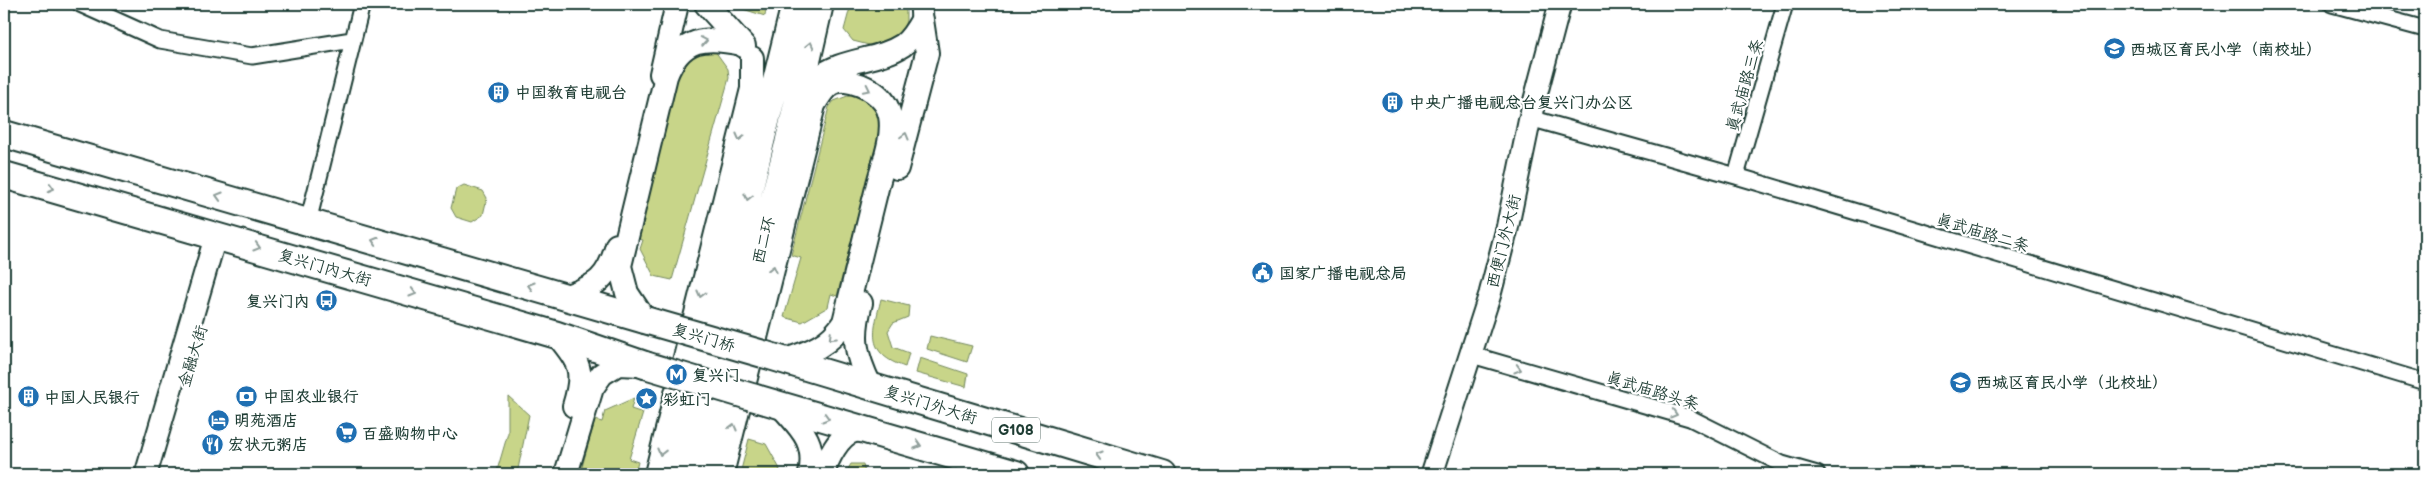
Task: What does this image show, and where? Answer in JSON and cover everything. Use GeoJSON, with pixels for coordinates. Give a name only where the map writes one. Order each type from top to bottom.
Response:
{"type":"FeatureCollection","features":[{"type":"Feature","properties":{"kind":"highway","name":"西二环"},"geometry":{"type":"LineString","coordinates":[[679,474],[795,4]]}},
{"type":"Feature","properties":{"kind":"highway","name":"西二环"},"geometry":{"type":"LineString","coordinates":[[702,474],[788,144],[820,4]]}},
{"type":"Feature","properties":{"kind":"highway"},"geometry":{"type":"LineString","coordinates":[[4,134],[645,320]]}},
{"type":"Feature","properties":{"kind":"highway","name":"复兴门内大街"},"geometry":{"type":"LineString","coordinates":[[4,175],[557,335],[645,365]]}},
{"type":"Feature","properties":{"kind":"highway","name":"复兴门桥"},"geometry":{"type":"LineString","coordinates":[[645,320],[774,357]]}},
{"type":"Feature","properties":{"kind":"highway","name":"复兴门外大街"},"geometry":{"type":"LineString","coordinates":[[774,357],[1162,474]]}},
{"type":"Feature","properties":{"kind":"highway"},"geometry":{"type":"LineString","coordinates":[[645,365],[780,405]]}},
{"type":"Feature","properties":{"kind":"highway","name":"G108"},"geometry":{"type":"LineString","coordinates":[[780,405],[871,430],[1016,474]]}},
{"type":"Feature","properties":{"kind":"main road"},"geometry":{"type":"LineString","coordinates":[[564,297],[588,289],[603,278],[612,264],[677,4]]}},
{"type":"Feature","properties":{"kind":"main road"},"geometry":{"type":"LineString","coordinates":[[706,4],[747,51],[764,78],[772,99]]}},
{"type":"Feature","properties":{"kind":"main road","name":"西便门外大街"},"geometry":{"type":"LineString","coordinates":[[1432,474],[1472,355],[1508,228],[1530,118],[1560,4]]}},
{"type":"Feature","properties":{"kind":"main road"},"geometry":{"type":"LineString","coordinates":[[788,144],[802,108],[817,79],[847,64],[898,48],[910,38],[922,12]]}},
{"type":"Feature","properties":{"kind":"main road"},"geometry":{"type":"LineString","coordinates":[[870,386],[856,350],[855,324],[922,73],[926,53],[922,12]]}},
{"type":"Feature","properties":{"kind":"main road"},"geometry":{"type":"LineString","coordinates":[[645,320],[627,293],[620,266],[666,76],[672,62],[683,49],[698,41],[721,40],[747,51]]}},
{"type":"Feature","properties":{"kind":"main road"},"geometry":{"type":"LineString","coordinates":[[656,474],[752,89],[747,51]]}},
{"type":"Feature","properties":{"kind":"main road"},"geometry":{"type":"LineString","coordinates":[[722,474],[814,105],[828,85],[840,80],[854,83],[876,93],[887,107],[890,117],[889,136],[882,169],[844,322],[828,341],[812,352],[774,357]]}},
{"type":"Feature","properties":{"kind":"main road"},"geometry":{"type":"LineString","coordinates":[[146,474],[222,237]]}},
{"type":"Feature","properties":{"kind":"main road","name":"金融大街"},"geometry":{"type":"LineString","coordinates":[[158,474],[222,237]]}},
{"type":"Feature","properties":{"kind":"main road"},"geometry":{"type":"LineString","coordinates":[[554,474],[580,385],[580,372],[573,356],[557,335]]}},
{"type":"Feature","properties":{"kind":"main road"},"geometry":{"type":"LineString","coordinates":[[566,474],[592,388],[602,374],[618,364],[645,365]]}},
{"type":"Feature","properties":{"kind":"main road"},"geometry":{"type":"LineString","coordinates":[[780,405],[808,438],[812,462],[810,474]]}},
{"type":"Feature","properties":{"kind":"main road"},"geometry":{"type":"LineString","coordinates":[[823,474],[831,455],[846,436],[854,431],[871,430]]}},
{"type":"Feature","properties":{"kind":"street"},"geometry":{"type":"LineString","coordinates":[[80,4],[160,40],[252,56],[352,40]]}},
{"type":"Feature","properties":{"kind":"street"},"geometry":{"type":"LineString","coordinates":[[308,222],[362,4]]}},
{"type":"Feature","properties":{"kind":"street","name":"真武庙路三条"},"geometry":{"type":"LineString","coordinates":[[1736,176],[1785,4]]}},
{"type":"Feature","properties":{"kind":"street"},"geometry":{"type":"LineString","coordinates":[[2332,4],[2425,29]]}},
{"type":"Feature","properties":{"kind":"street","name":"真武庙路二条"},"geometry":{"type":"LineString","coordinates":[[1530,118],[1736,176],[2425,382]]}},
{"type":"Feature","properties":{"kind":"street","name":"真武庙路头条"},"geometry":{"type":"LineString","coordinates":[[1472,355],[1690,418],[1782,464],[1817,474]]}},
{"type":"Feature","properties":{"kind":"green space"},"geometry":{"type":"Polygon","coordinates":[[[727,4],[767,4],[765,16],[727,4]]]}},
{"type":"Feature","properties":{"kind":"green space"},"geometry":{"type":"Polygon","coordinates":[[[851,4],[906,4],[906,20],[903,32],[881,48],[853,41],[844,30],[851,4]]]}},
{"type":"Feature","properties":{"kind":"green space"},"geometry":{"type":"Polygon","coordinates":[[[693,49],[715,51],[728,69],[729,78],[672,280],[654,276],[640,249],[643,240],[633,238],[679,64],[693,49]]]}},
{"type":"Feature","properties":{"kind":"green space"},"geometry":{"type":"Polygon","coordinates":[[[853,94],[864,98],[873,105],[881,126],[837,296],[831,294],[828,307],[802,322],[784,317],[801,258],[791,255],[829,107],[834,101],[853,94]]]}},
{"type":"Feature","properties":{"kind":"green space"},"geometry":{"type":"Polygon","coordinates":[[[464,185],[483,191],[487,198],[483,215],[472,222],[456,217],[451,208],[456,189],[464,185]]]}},
{"type":"Feature","properties":{"kind":"green space"},"geometry":{"type":"Polygon","coordinates":[[[881,299],[909,306],[908,317],[893,323],[888,331],[893,347],[909,353],[905,367],[883,355],[875,340],[876,322],[881,299]]]}},
{"type":"Feature","properties":{"kind":"green space"},"geometry":{"type":"Polygon","coordinates":[[[930,336],[972,346],[967,362],[927,349],[930,336]]]}},
{"type":"Feature","properties":{"kind":"green space"},"geometry":{"type":"Polygon","coordinates":[[[920,358],[968,374],[966,387],[916,373],[920,358]]]}},
{"type":"Feature","properties":{"kind":"green space"},"geometry":{"type":"Polygon","coordinates":[[[508,396],[529,415],[517,474],[496,474],[508,433],[508,396]]]}},
{"type":"Feature","properties":{"kind":"green space"},"geometry":{"type":"Polygon","coordinates":[[[634,398],[631,409],[643,413],[629,459],[638,462],[635,474],[580,474],[595,420],[602,422],[605,411],[634,398]]]}},
{"type":"Feature","properties":{"kind":"green space"},"geometry":{"type":"Polygon","coordinates":[[[749,439],[766,444],[780,469],[778,474],[740,474],[749,439]]]}},
{"type":"Feature","properties":{"kind":"green space"},"geometry":{"type":"Polygon","coordinates":[[[851,464],[863,464],[865,473],[845,474],[851,464]]]}},
{"type":"Feature","properties":{"kind":"place","name":"西城区育民小学（南校址）"},"geometry":{"type":"Point","coordinates":[2114,49]}},
{"type":"Feature","properties":{"kind":"place","name":"中国教育电视台"},"geometry":{"type":"Point","coordinates":[499,92]}},
{"type":"Feature","properties":{"kind":"place","name":"中央广播电视总台复兴门办公区"},"geometry":{"type":"Point","coordinates":[1393,102]}},
{"type":"Feature","properties":{"kind":"place","name":"国家广播电视总局"},"geometry":{"type":"Point","coordinates":[1263,273]}},
{"type":"Feature","properties":{"kind":"place","name":"复兴门内"},"geometry":{"type":"Point","coordinates":[326,301]}},
{"type":"Feature","properties":{"kind":"place","name":"复兴门"},"geometry":{"type":"Point","coordinates":[676,375]}},
{"type":"Feature","properties":{"kind":"place","name":"西城区育民小学（北校址）"},"geometry":{"type":"Point","coordinates":[1960,382]}},
{"type":"Feature","properties":{"kind":"place","name":"中国农业银行"},"geometry":{"type":"Point","coordinates":[247,396]}},
{"type":"Feature","properties":{"kind":"place","name":"中国人民银行"},"geometry":{"type":"Point","coordinates":[28,397]}},
{"type":"Feature","properties":{"kind":"place","name":"彩虹门"},"geometry":{"type":"Point","coordinates":[647,399]}},
{"type":"Feature","properties":{"kind":"place","name":"明苑酒店"},"geometry":{"type":"Point","coordinates":[218,420]}},
{"type":"Feature","properties":{"kind":"place","name":"百盛购物中心"},"geometry":{"type":"Point","coordinates":[346,433]}},
{"type":"Feature","properties":{"kind":"place","name":"宏状元粥店"},"geometry":{"type":"Point","coordinates":[212,444]}}]}
